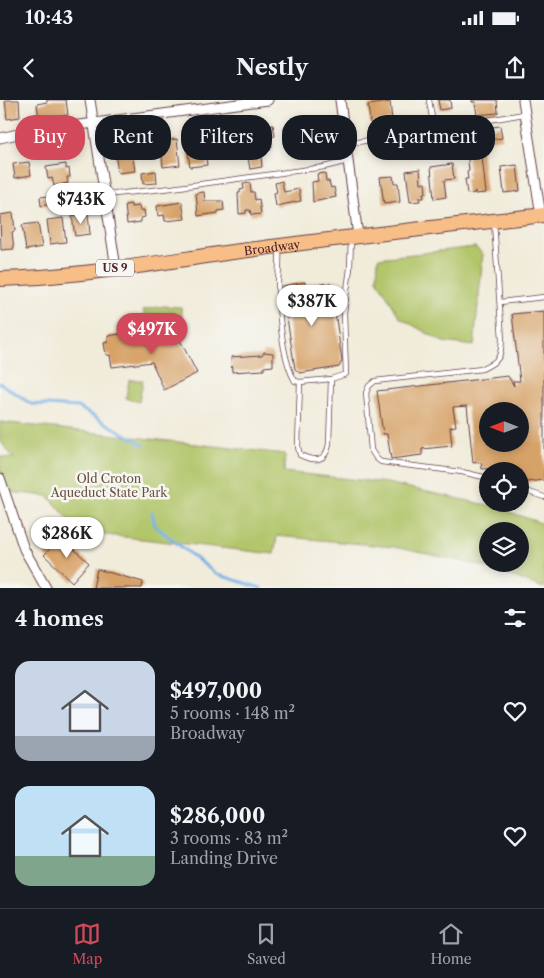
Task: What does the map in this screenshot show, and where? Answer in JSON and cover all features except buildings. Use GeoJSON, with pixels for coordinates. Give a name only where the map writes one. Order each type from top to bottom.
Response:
{"type":"FeatureCollection","features":[{"type":"Feature","properties":{"kind":"main road","name":"Broadway"},"geometry":{"type":"LineString","coordinates":[[0,279],[36,278],[103,271],[355,236],[542,215]]}},
{"type":"Feature","properties":{"kind":"street"},"geometry":{"type":"LineString","coordinates":[[90,100],[116,268]]}},
{"type":"Feature","properties":{"kind":"street"},"geometry":{"type":"LineString","coordinates":[[0,138],[27,132],[268,100]]}},
{"type":"Feature","properties":{"kind":"street"},"geometry":{"type":"LineString","coordinates":[[340,100],[342,115]]}},
{"type":"Feature","properties":{"kind":"street"},"geometry":{"type":"LineString","coordinates":[[523,100],[542,215]]}},
{"type":"Feature","properties":{"kind":"street"},"geometry":{"type":"LineString","coordinates":[[348,161],[355,236]]}},
{"type":"Feature","properties":{"kind":"street"},"geometry":{"type":"LineString","coordinates":[[0,478],[24,549],[46,588]]}},
{"type":"Feature","properties":{"kind":"lane"},"geometry":{"type":"LineString","coordinates":[[429,100],[432,115]]}},
{"type":"Feature","properties":{"kind":"lane"},"geometry":{"type":"LineString","coordinates":[[495,119],[525,114]]}},
{"type":"Feature","properties":{"kind":"lane"},"geometry":{"type":"LineString","coordinates":[[105,195],[172,188],[324,167],[348,161]]}},
{"type":"Feature","properties":{"kind":"lane"},"geometry":{"type":"LineString","coordinates":[[479,476],[382,462],[376,458],[372,450],[366,393],[368,386],[375,381],[482,369],[496,362],[501,353],[502,346],[494,221]]}},
{"type":"Feature","properties":{"kind":"lane"},"geometry":{"type":"LineString","coordinates":[[278,246],[280,259],[278,288],[282,330],[290,374],[295,380],[300,382],[331,379],[346,374],[344,313],[355,236]]}},
{"type":"Feature","properties":{"kind":"lane"},"geometry":{"type":"LineString","coordinates":[[500,302],[544,297]]}},
{"type":"Feature","properties":{"kind":"lane"},"geometry":{"type":"LineString","coordinates":[[300,382],[298,447],[300,455],[317,459],[324,457],[328,453],[330,444],[331,379]]}},
{"type":"Feature","properties":{"kind":"lane"},"geometry":{"type":"LineString","coordinates":[[529,492],[544,497]]}},
{"type":"Feature","properties":{"kind":"green space"},"geometry":{"type":"Polygon","coordinates":[[[475,247],[483,254],[474,346],[443,342],[400,318],[377,279],[378,258],[475,247]]]}},
{"type":"Feature","properties":{"kind":"green space"},"geometry":{"type":"Polygon","coordinates":[[[164,306],[181,307],[182,316],[147,322],[143,310],[164,306]]]}},
{"type":"Feature","properties":{"kind":"green space"},"geometry":{"type":"Polygon","coordinates":[[[129,380],[143,380],[139,402],[126,398],[129,380]]]}},
{"type":"Feature","properties":{"kind":"green space","name":"Old Croton Aqueduct State Park"},"geometry":{"type":"Polygon","coordinates":[[[0,422],[285,454],[284,472],[387,483],[479,503],[479,512],[509,512],[544,524],[544,588],[499,572],[529,572],[529,522],[479,522],[479,565],[394,547],[277,536],[274,554],[80,532],[48,496],[0,491],[0,457],[14,458],[0,441],[0,422]]]}},
{"type":"Feature","properties":{"kind":"waterway"},"geometry":{"type":"LineString","coordinates":[[0,383],[31,404],[78,407],[144,445]]}},
{"type":"Feature","properties":{"kind":"waterway"},"geometry":{"type":"LineString","coordinates":[[152,512],[155,526],[216,574],[261,588]]}}]}
